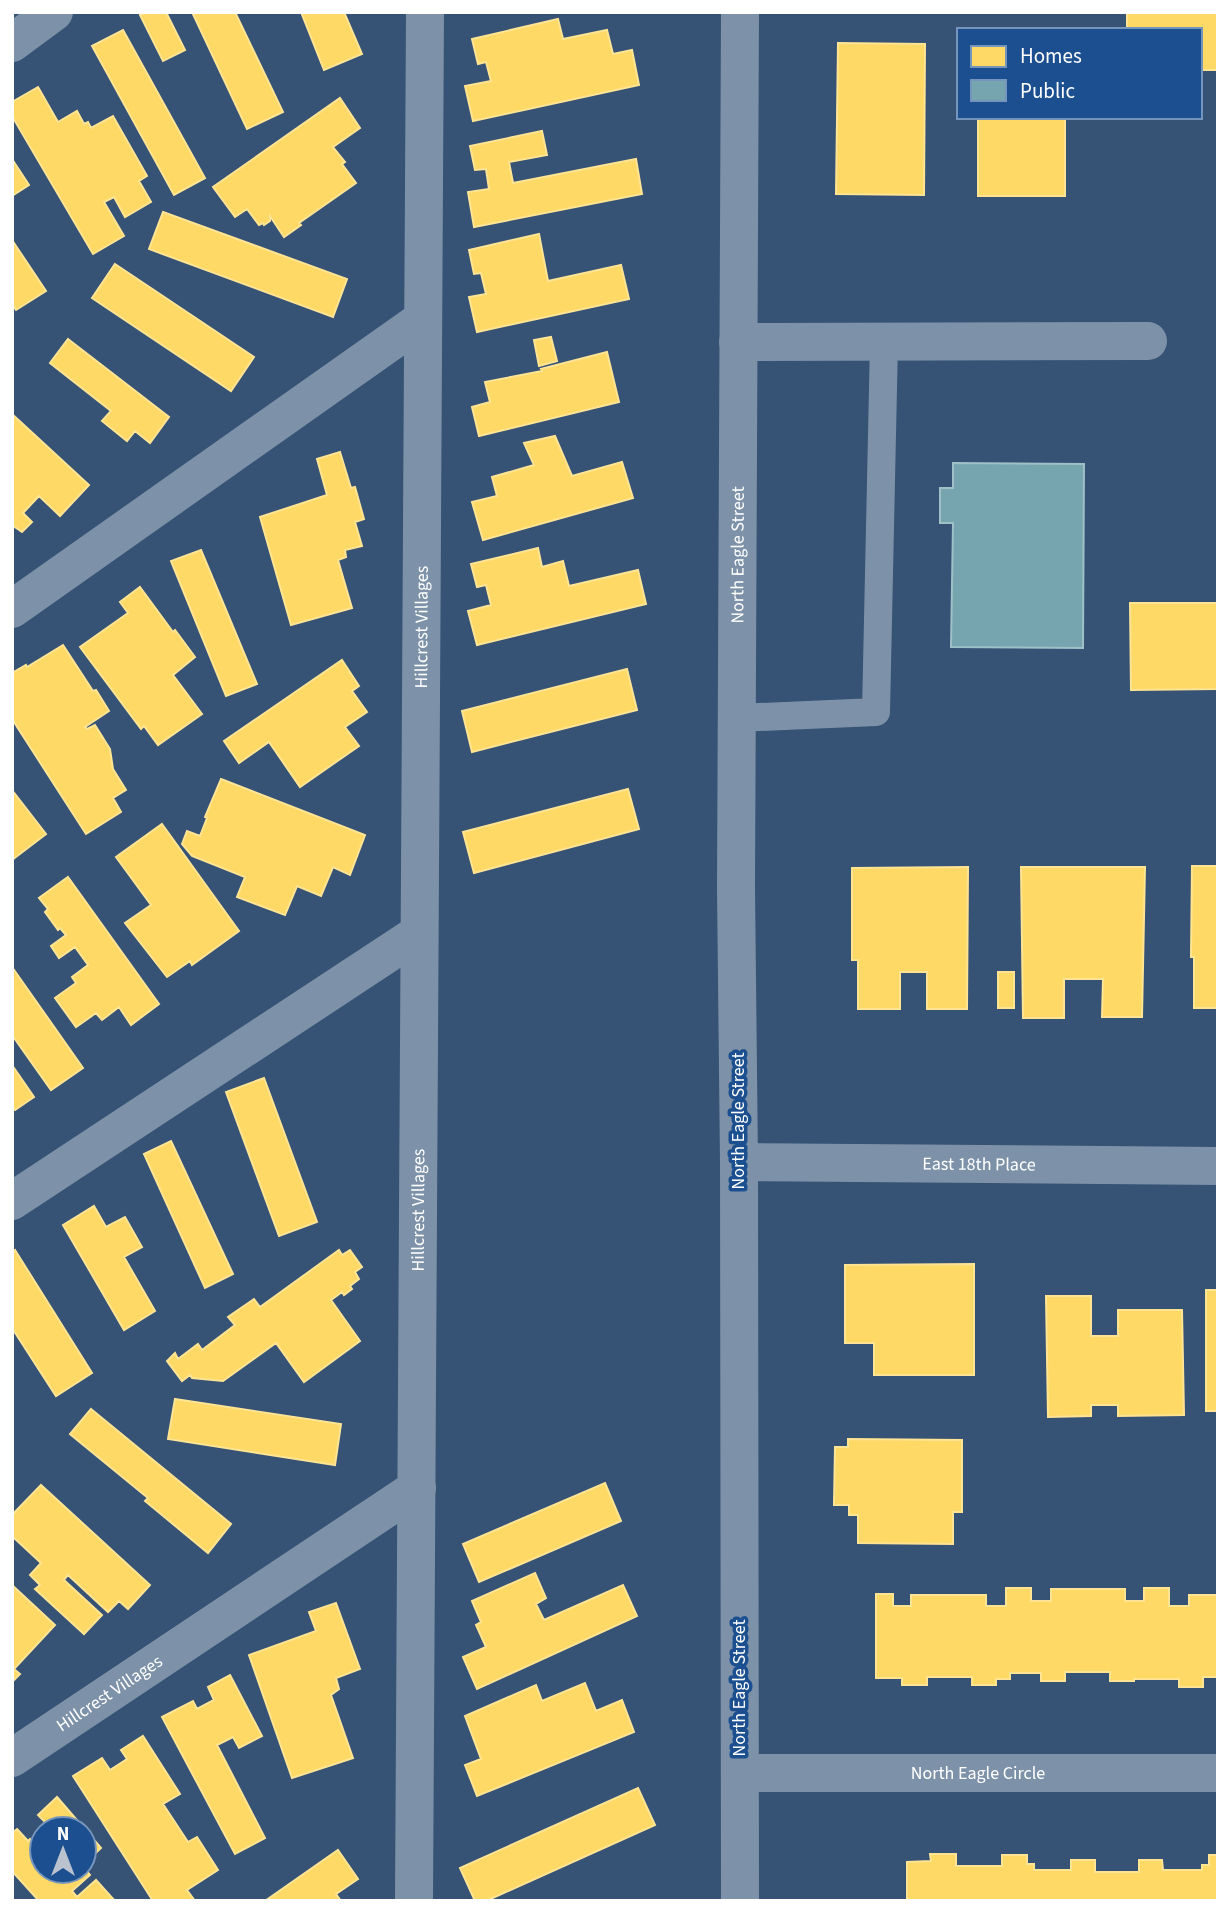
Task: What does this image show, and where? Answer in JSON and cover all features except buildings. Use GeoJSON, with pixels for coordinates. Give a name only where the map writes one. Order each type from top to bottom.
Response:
{"type":"FeatureCollection","features":[{"type":"Feature","properties":{"kind":"street"},"geometry":{"type":"LineString","coordinates":[[12,43],[54,12]]}},
{"type":"Feature","properties":{"kind":"street","name":"Hillcrest Villages"},"geometry":{"type":"LineString","coordinates":[[414,1901],[425,12]]}},
{"type":"Feature","properties":{"kind":"street","name":"North Eagle Street"},"geometry":{"type":"LineString","coordinates":[[740,12],[737,718],[740,1901]]}},
{"type":"Feature","properties":{"kind":"street"},"geometry":{"type":"LineString","coordinates":[[12,609],[423,319]]}},
{"type":"Feature","properties":{"kind":"street"},"geometry":{"type":"LineString","coordinates":[[738,342],[1148,341]]}},
{"type":"Feature","properties":{"kind":"street"},"geometry":{"type":"LineString","coordinates":[[12,1201],[419,933]]}},
{"type":"Feature","properties":{"kind":"street","name":"East 18th Place"},"geometry":{"type":"LineString","coordinates":[[739,1162],[1218,1166]]}},
{"type":"Feature","properties":{"kind":"street","name":"Hillcrest Villages"},"geometry":{"type":"LineString","coordinates":[[12,1758],[416,1488]]}},
{"type":"Feature","properties":{"kind":"street","name":"North Eagle Circle"},"geometry":{"type":"LineString","coordinates":[[740,1773],[1218,1773]]}},
{"type":"Feature","properties":{"kind":"lane"},"geometry":{"type":"LineString","coordinates":[[737,718],[876,712],[884,342]]}}]}
